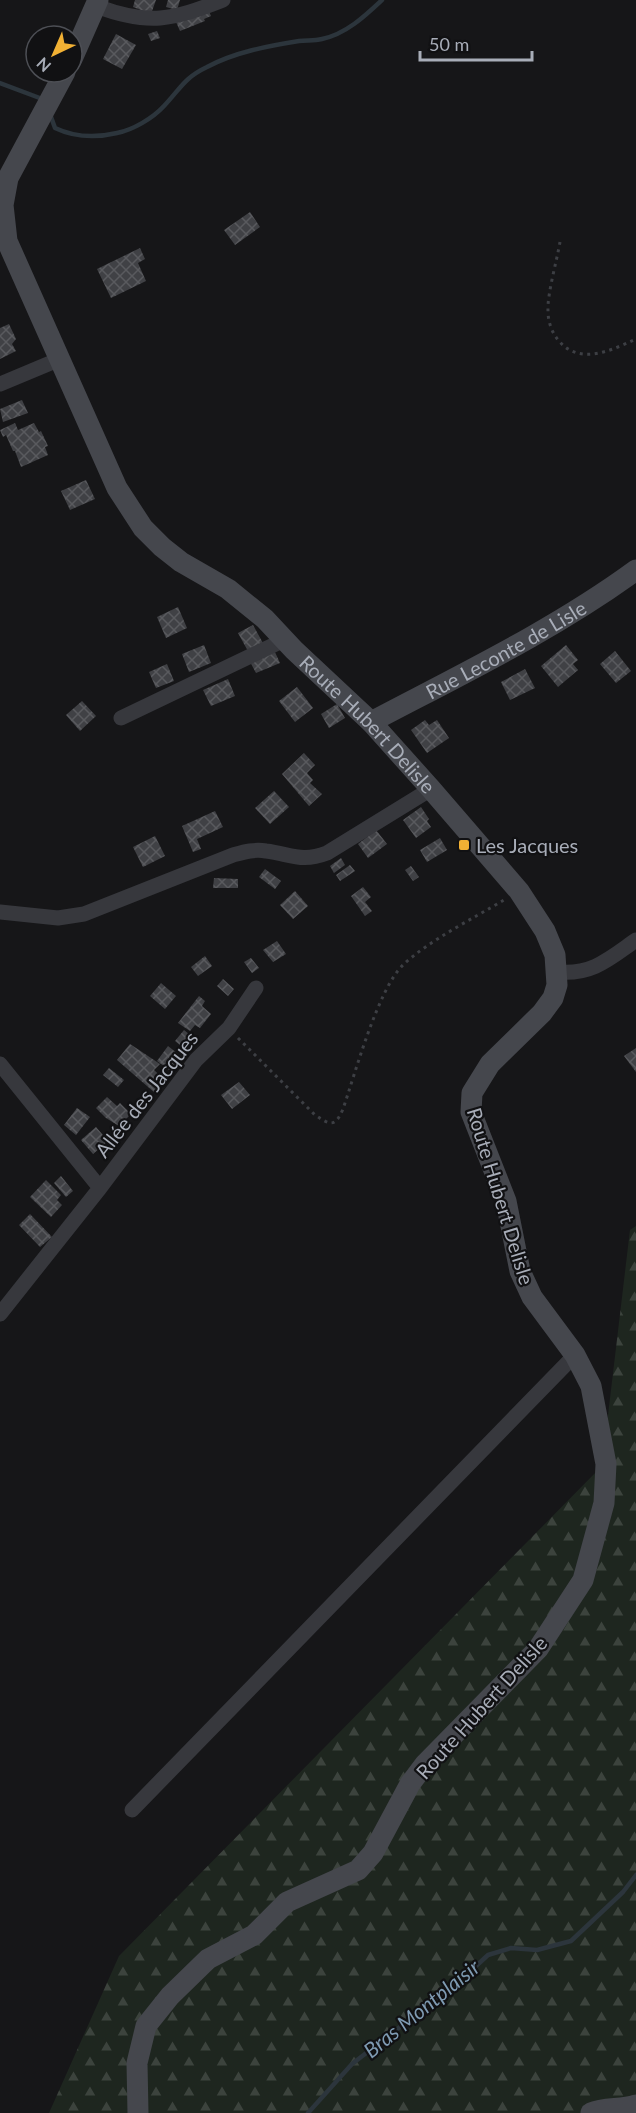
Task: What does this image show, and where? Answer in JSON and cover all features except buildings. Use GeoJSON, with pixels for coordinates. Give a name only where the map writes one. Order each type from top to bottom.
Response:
{"type":"FeatureCollection","features":[{"type":"Feature","properties":{"kind":"main road"},"geometry":{"type":"LineString","coordinates":[[84,32],[97,3]]}},
{"type":"Feature","properties":{"kind":"main road","name":"Route Hubert Delisle"},"geometry":{"type":"LineString","coordinates":[[59,84],[8,178],[3,205],[7,241],[117,488],[143,528],[162,547],[181,562],[228,589],[265,618],[284,640],[371,722],[519,891],[545,931],[555,955],[558,972],[557,985],[552,998],[542,1013],[490,1064],[472,1093],[471,1112],[506,1201],[520,1271],[532,1297],[575,1355],[591,1386],[606,1464],[604,1503],[583,1580],[538,1649],[425,1764],[410,1784],[373,1853],[358,1870],[287,1902],[254,1935],[208,1959],[164,2004],[146,2025],[137,2063],[138,2113]]}},
{"type":"Feature","properties":{"kind":"main road","name":"Rue Leconte de Lisle"},"geometry":{"type":"LineString","coordinates":[[371,722],[540,632],[636,570]]}},
{"type":"Feature","properties":{"kind":"main road"},"geometry":{"type":"LineString","coordinates":[[591,2113],[636,2105]]}},
{"type":"Feature","properties":{"kind":"street"},"geometry":{"type":"LineString","coordinates":[[97,3],[120,15],[145,19],[186,14],[224,0]]}},
{"type":"Feature","properties":{"kind":"street"},"geometry":{"type":"LineString","coordinates":[[0,384],[60,359]]}},
{"type":"Feature","properties":{"kind":"street"},"geometry":{"type":"LineString","coordinates":[[121,718],[284,640]]}},
{"type":"Feature","properties":{"kind":"street"},"geometry":{"type":"LineString","coordinates":[[0,912],[58,918],[84,914],[232,855],[248,851],[266,851],[300,858],[314,858],[327,853],[431,789]]}},
{"type":"Feature","properties":{"kind":"street"},"geometry":{"type":"LineString","coordinates":[[558,972],[575,973],[593,969],[636,940]]}},
{"type":"Feature","properties":{"kind":"street","name":"Allée des Jacques"},"geometry":{"type":"LineString","coordinates":[[0,1314],[196,1060],[229,1028],[256,988]]}},
{"type":"Feature","properties":{"kind":"street","name":"Allée des Jacques"},"geometry":{"type":"LineString","coordinates":[[0,1064],[99,1188]]}},
{"type":"Feature","properties":{"kind":"street"},"geometry":{"type":"LineString","coordinates":[[132,1810],[575,1355]]}},
{"type":"Feature","properties":{"kind":"path"},"geometry":{"type":"LineString","coordinates":[[560,242],[548,310],[552,333],[566,350],[588,355],[610,351],[636,339]]}},
{"type":"Feature","properties":{"kind":"path","name":"Allée des Jacques"},"geometry":{"type":"LineString","coordinates":[[229,1028],[315,1115],[327,1124],[333,1123],[338,1120],[343,1109],[390,980],[402,965],[420,951],[519,891]]}},
{"type":"Feature","properties":{"kind":"green space"},"geometry":{"type":"Polygon","coordinates":[[[636,1226],[636,2113],[49,2113],[119,1956],[602,1466],[630,1230],[636,1226]]]}},
{"type":"Feature","properties":{"kind":"waterway"},"geometry":{"type":"LineString","coordinates":[[50,114],[55,128],[77,135],[109,135],[123,131],[154,115],[188,79],[199,71],[229,57],[252,50],[331,37],[355,24],[382,0]]}},
{"type":"Feature","properties":{"kind":"waterway"},"geometry":{"type":"LineString","coordinates":[[0,83],[45,100]]}},
{"type":"Feature","properties":{"kind":"waterway","name":"Bras Montplaisir"},"geometry":{"type":"LineString","coordinates":[[308,2113],[352,2064],[462,1979],[488,1955],[511,1948],[537,1950],[571,1941],[623,1892],[636,1875]]}},
{"type":"Feature","properties":{"kind":"place","name":"Les Jacques"},"geometry":{"type":"Point","coordinates":[464,845]}}]}
